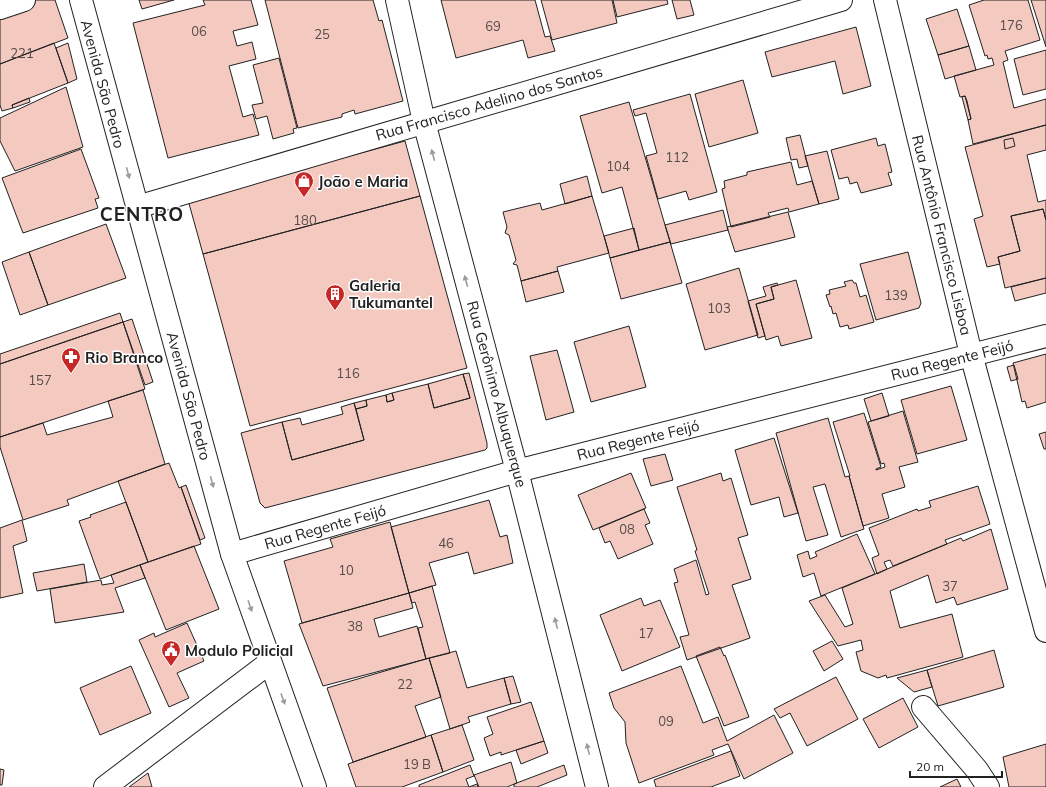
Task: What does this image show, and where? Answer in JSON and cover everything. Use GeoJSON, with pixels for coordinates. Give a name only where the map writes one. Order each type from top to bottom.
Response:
{"type":"FeatureCollection","features":[{"type":"Feature","properties":{"kind":"street"},"geometry":{"type":"LineString","coordinates":[[0,8],[24,0]]}},
{"type":"Feature","properties":{"kind":"street","name":"Avenida São Pedro"},"geometry":{"type":"LineString","coordinates":[[81,0],[232,554],[269,662],[315,787]]}},
{"type":"Feature","properties":{"kind":"street","name":"Rua Gerônimo Albuquerque"},"geometry":{"type":"LineString","coordinates":[[397,0],[424,122],[518,471],[597,787]]}},
{"type":"Feature","properties":{"kind":"street","name":"Rua Francisco Adelino dos Santos"},"geometry":{"type":"LineString","coordinates":[[137,207],[841,0]]}},
{"type":"Feature","properties":{"kind":"street","name":"Rua Antônio Francisco Lisboa"},"geometry":{"type":"LineString","coordinates":[[885,0],[971,354],[1046,631]]}},
{"type":"Feature","properties":{"kind":"street","name":"Rua Regente Feijó"},"geometry":{"type":"LineString","coordinates":[[232,554],[518,471],[1046,336]]}},
{"type":"Feature","properties":{"kind":"street"},"geometry":{"type":"LineString","coordinates":[[105,787],[269,662]]}},
{"type":"Feature","properties":{"kind":"street"},"geometry":{"type":"LineString","coordinates":[[923,707],[977,770],[988,787]]}},
{"type":"Feature","properties":{"kind":"building"},"geometry":{"type":"Polygon","coordinates":[[[31,0],[55,0],[68,38],[0,64],[0,14],[31,0]]]}},
{"type":"Feature","properties":{"kind":"building"},"geometry":{"type":"Polygon","coordinates":[[[139,0],[174,0],[142,9],[139,0]]]}},
{"type":"Feature","properties":{"kind":"building"},"geometry":{"type":"Polygon","coordinates":[[[203,0],[251,0],[258,25],[233,31],[237,46],[252,42],[256,59],[229,66],[243,117],[253,114],[259,135],[168,158],[133,23],[205,5],[203,0]]]}},
{"type":"Feature","properties":{"kind":"building"},"geometry":{"type":"Polygon","coordinates":[[[265,0],[373,0],[379,21],[382,20],[403,101],[355,114],[354,110],[342,114],[342,117],[298,128],[265,0]]]}},
{"type":"Feature","properties":{"kind":"building"},"geometry":{"type":"Polygon","coordinates":[[[441,0],[535,0],[545,37],[550,36],[555,51],[528,58],[523,40],[456,58],[441,0]]]}},
{"type":"Feature","properties":{"kind":"building"},"geometry":{"type":"Polygon","coordinates":[[[541,0],[612,0],[617,23],[552,40],[541,0]]]}},
{"type":"Feature","properties":{"kind":"building"},"geometry":{"type":"Polygon","coordinates":[[[613,0],[667,0],[668,4],[617,17],[613,0]]]}},
{"type":"Feature","properties":{"kind":"building"},"geometry":{"type":"Polygon","coordinates":[[[672,0],[690,0],[694,15],[677,19],[672,0]]]}},
{"type":"Feature","properties":{"kind":"building"},"geometry":{"type":"Polygon","coordinates":[[[984,0],[1028,0],[1040,40],[1005,51],[1008,60],[1003,62],[1014,108],[1046,99],[1046,125],[973,144],[968,120],[971,119],[967,101],[965,96],[960,97],[954,76],[994,65],[992,58],[988,59],[987,55],[985,56],[969,5],[984,0]]]}},
{"type":"Feature","properties":{"kind":"building"},"geometry":{"type":"Polygon","coordinates":[[[1031,0],[1046,0],[1046,47],[1031,0]]]}},
{"type":"Feature","properties":{"kind":"building"},"geometry":{"type":"Polygon","coordinates":[[[957,9],[969,46],[938,55],[926,19],[957,9]]]}},
{"type":"Feature","properties":{"kind":"building"},"geometry":{"type":"Polygon","coordinates":[[[856,27],[871,86],[843,94],[835,61],[772,77],[765,52],[856,27]]]}},
{"type":"Feature","properties":{"kind":"building"},"geometry":{"type":"Polygon","coordinates":[[[54,43],[68,83],[12,105],[13,108],[2,111],[0,105],[0,64],[54,43]]]}},
{"type":"Feature","properties":{"kind":"building"},"geometry":{"type":"Polygon","coordinates":[[[68,43],[77,79],[68,83],[56,48],[68,43]]]}},
{"type":"Feature","properties":{"kind":"building"},"geometry":{"type":"Polygon","coordinates":[[[969,46],[976,70],[945,79],[938,55],[969,46]]]}},
{"type":"Feature","properties":{"kind":"building"},"geometry":{"type":"Polygon","coordinates":[[[1046,50],[1046,89],[1023,95],[1014,59],[1046,50]]]}},
{"type":"Feature","properties":{"kind":"building"},"geometry":{"type":"Polygon","coordinates":[[[279,58],[297,128],[293,129],[294,133],[273,139],[267,116],[256,119],[252,105],[263,103],[253,65],[279,58]]]}},
{"type":"Feature","properties":{"kind":"building"},"geometry":{"type":"Polygon","coordinates":[[[743,80],[758,133],[709,147],[695,94],[743,80]]]}},
{"type":"Feature","properties":{"kind":"building"},"geometry":{"type":"Polygon","coordinates":[[[66,87],[83,147],[15,171],[0,141],[0,118],[66,87]]]}},
{"type":"Feature","properties":{"kind":"building"},"geometry":{"type":"Polygon","coordinates":[[[690,94],[717,192],[689,200],[686,191],[658,199],[646,156],[657,153],[646,113],[635,116],[633,110],[690,94]]]}},
{"type":"Feature","properties":{"kind":"building"},"geometry":{"type":"Polygon","coordinates":[[[965,96],[971,119],[968,120],[962,97],[965,96]]]}},
{"type":"Feature","properties":{"kind":"building"},"geometry":{"type":"Polygon","coordinates":[[[29,98],[30,102],[13,108],[12,105],[29,98]]]}},
{"type":"Feature","properties":{"kind":"building"},"geometry":{"type":"Polygon","coordinates":[[[629,102],[670,242],[639,250],[622,187],[602,193],[580,116],[629,102]]]}},
{"type":"Feature","properties":{"kind":"building"},"geometry":{"type":"Polygon","coordinates":[[[1046,125],[1046,150],[1027,155],[1038,202],[1046,200],[1046,220],[1043,209],[1011,216],[1020,251],[998,257],[1000,264],[987,267],[974,219],[983,216],[965,147],[1046,125]]]}},
{"type":"Feature","properties":{"kind":"building"},"geometry":{"type":"Polygon","coordinates":[[[800,135],[808,166],[799,168],[797,159],[791,160],[786,138],[800,135]]]}},
{"type":"Feature","properties":{"kind":"building"},"geometry":{"type":"Polygon","coordinates":[[[876,138],[878,146],[885,144],[892,172],[888,173],[892,185],[861,193],[857,182],[850,184],[848,177],[839,179],[831,150],[876,138]]]}},
{"type":"Feature","properties":{"kind":"building"},"geometry":{"type":"Polygon","coordinates":[[[1013,138],[1015,146],[1005,149],[1004,140],[1013,138]]]}},
{"type":"Feature","properties":{"kind":"building","name":"João e Maria"},"geometry":{"type":"Polygon","coordinates":[[[405,141],[420,196],[203,254],[188,200],[405,141]]]}},
{"type":"Feature","properties":{"kind":"building"},"geometry":{"type":"Polygon","coordinates":[[[81,149],[99,198],[95,199],[98,208],[23,233],[2,178],[81,149]]]}},
{"type":"Feature","properties":{"kind":"building"},"geometry":{"type":"Polygon","coordinates":[[[827,151],[839,199],[819,204],[805,156],[827,151]]]}},
{"type":"Feature","properties":{"kind":"building"},"geometry":{"type":"Polygon","coordinates":[[[791,162],[797,185],[812,181],[819,204],[789,212],[788,208],[768,213],[770,217],[731,227],[722,189],[725,188],[724,181],[747,175],[747,172],[791,162]]]}},
{"type":"Feature","properties":{"kind":"building"},"geometry":{"type":"Polygon","coordinates":[[[587,176],[592,196],[565,204],[560,184],[587,176]]]}},
{"type":"Feature","properties":{"kind":"building","name":"Galeria Tukumantel"},"geometry":{"type":"Polygon","coordinates":[[[420,196],[467,368],[250,426],[203,254],[420,196]]]}},
{"type":"Feature","properties":{"kind":"building"},"geometry":{"type":"Polygon","coordinates":[[[592,196],[609,253],[557,267],[558,271],[521,281],[517,265],[513,264],[516,260],[509,235],[505,233],[507,227],[503,212],[540,203],[542,210],[592,196]]]}},
{"type":"Feature","properties":{"kind":"building"},"geometry":{"type":"Polygon","coordinates":[[[1043,209],[1046,220],[1046,278],[1005,288],[998,257],[1020,251],[1011,216],[1043,209]]]}},
{"type":"Feature","properties":{"kind":"building"},"geometry":{"type":"Polygon","coordinates":[[[723,210],[728,230],[671,244],[665,225],[723,210]]]}},
{"type":"Feature","properties":{"kind":"building"},"geometry":{"type":"Polygon","coordinates":[[[788,212],[795,237],[735,252],[727,227],[788,212]]]}},
{"type":"Feature","properties":{"kind":"building"},"geometry":{"type":"Polygon","coordinates":[[[106,224],[126,278],[48,305],[29,252],[106,224]]]}},
{"type":"Feature","properties":{"kind":"building"},"geometry":{"type":"Polygon","coordinates":[[[634,228],[639,250],[610,258],[604,236],[634,228]]]}},
{"type":"Feature","properties":{"kind":"building"},"geometry":{"type":"Polygon","coordinates":[[[670,242],[682,283],[621,299],[610,258],[670,242]]]}},
{"type":"Feature","properties":{"kind":"building"},"geometry":{"type":"Polygon","coordinates":[[[29,252],[48,305],[20,315],[2,262],[29,252]]]}},
{"type":"Feature","properties":{"kind":"building"},"geometry":{"type":"Polygon","coordinates":[[[908,252],[921,303],[919,308],[876,320],[860,264],[908,252]]]}},
{"type":"Feature","properties":{"kind":"building"},"geometry":{"type":"Polygon","coordinates":[[[739,268],[758,335],[705,350],[686,284],[739,268]]]}},
{"type":"Feature","properties":{"kind":"building"},"geometry":{"type":"Polygon","coordinates":[[[558,271],[564,292],[526,302],[521,281],[558,271]]]}},
{"type":"Feature","properties":{"kind":"building"},"geometry":{"type":"Polygon","coordinates":[[[1046,278],[1046,293],[1015,301],[1011,287],[1046,278]]]}},
{"type":"Feature","properties":{"kind":"building"},"geometry":{"type":"Polygon","coordinates":[[[796,280],[812,338],[781,346],[778,336],[766,340],[756,304],[774,299],[771,287],[796,280]]]}},
{"type":"Feature","properties":{"kind":"building"},"geometry":{"type":"Polygon","coordinates":[[[852,280],[856,283],[860,297],[866,295],[874,322],[849,329],[848,325],[840,327],[836,313],[833,314],[826,295],[830,294],[829,290],[846,286],[844,282],[852,280]]]}},
{"type":"Feature","properties":{"kind":"building"},"geometry":{"type":"Polygon","coordinates":[[[777,283],[778,285],[771,287],[774,299],[756,304],[765,336],[758,338],[748,301],[766,296],[763,287],[777,283]]]}},
{"type":"Feature","properties":{"kind":"building"},"geometry":{"type":"Polygon","coordinates":[[[120,313],[123,322],[0,364],[0,354],[120,313]]]}},
{"type":"Feature","properties":{"kind":"building"},"geometry":{"type":"Polygon","coordinates":[[[132,319],[153,382],[145,385],[123,322],[132,319]]]}},
{"type":"Feature","properties":{"kind":"building","name":"Rio Branco"},"geometry":{"type":"Polygon","coordinates":[[[123,322],[145,389],[0,437],[0,364],[123,322]]]}},
{"type":"Feature","properties":{"kind":"building"},"geometry":{"type":"Polygon","coordinates":[[[629,326],[646,387],[591,402],[574,342],[629,326]]]}},
{"type":"Feature","properties":{"kind":"building"},"geometry":{"type":"Polygon","coordinates":[[[557,350],[574,412],[546,420],[530,356],[557,350]]]}},
{"type":"Feature","properties":{"kind":"building"},"geometry":{"type":"Polygon","coordinates":[[[1046,354],[1046,402],[1027,408],[1025,401],[1022,402],[1013,363],[1046,354]]]}},
{"type":"Feature","properties":{"kind":"building"},"geometry":{"type":"Polygon","coordinates":[[[1014,365],[1018,379],[1011,381],[1007,367],[1014,365]]]}},
{"type":"Feature","properties":{"kind":"building"},"geometry":{"type":"Polygon","coordinates":[[[469,373],[487,443],[487,448],[485,450],[265,508],[260,503],[241,433],[282,422],[292,460],[364,440],[356,409],[367,406],[366,400],[386,395],[387,402],[394,400],[392,393],[428,384],[434,408],[470,398],[463,374],[469,373]]]}},
{"type":"Feature","properties":{"kind":"building"},"geometry":{"type":"Polygon","coordinates":[[[463,374],[470,398],[434,408],[428,384],[463,374]]]}},
{"type":"Feature","properties":{"kind":"building"},"geometry":{"type":"Polygon","coordinates":[[[951,386],[967,440],[917,454],[901,400],[951,386]]]}},
{"type":"Feature","properties":{"kind":"building"},"geometry":{"type":"Polygon","coordinates":[[[143,390],[165,464],[67,500],[69,505],[23,520],[0,447],[0,437],[43,423],[47,435],[113,417],[108,401],[143,390]]]}},
{"type":"Feature","properties":{"kind":"building"},"geometry":{"type":"Polygon","coordinates":[[[392,393],[394,400],[387,402],[386,395],[392,393]]]}},
{"type":"Feature","properties":{"kind":"building"},"geometry":{"type":"Polygon","coordinates":[[[882,393],[889,416],[871,421],[864,399],[882,393]]]}},
{"type":"Feature","properties":{"kind":"building"},"geometry":{"type":"Polygon","coordinates":[[[366,400],[367,406],[356,409],[354,403],[366,400]]]}},
{"type":"Feature","properties":{"kind":"building"},"geometry":{"type":"Polygon","coordinates":[[[354,403],[364,440],[292,460],[282,422],[300,418],[302,425],[343,414],[341,407],[354,403]]]}},
{"type":"Feature","properties":{"kind":"building"},"geometry":{"type":"Polygon","coordinates":[[[903,411],[918,462],[899,467],[905,487],[882,494],[889,518],[863,526],[850,476],[833,422],[864,413],[881,467],[876,470],[885,467],[884,463],[881,464],[868,422],[903,411]]]}},
{"type":"Feature","properties":{"kind":"building"},"geometry":{"type":"Polygon","coordinates":[[[828,418],[845,477],[849,476],[864,529],[841,537],[825,484],[813,487],[828,535],[806,541],[776,433],[828,418]]]}},
{"type":"Feature","properties":{"kind":"building"},"geometry":{"type":"Polygon","coordinates":[[[1046,432],[1046,449],[1044,449],[1039,434],[1046,432]]]}},
{"type":"Feature","properties":{"kind":"building"},"geometry":{"type":"Polygon","coordinates":[[[774,438],[798,513],[784,517],[779,497],[751,505],[735,450],[774,438]]]}},
{"type":"Feature","properties":{"kind":"building"},"geometry":{"type":"Polygon","coordinates":[[[665,454],[673,480],[651,486],[643,459],[665,454]]]}},
{"type":"Feature","properties":{"kind":"building"},"geometry":{"type":"Polygon","coordinates":[[[169,463],[179,488],[181,487],[201,544],[148,562],[118,481],[169,463]]]}},
{"type":"Feature","properties":{"kind":"building"},"geometry":{"type":"Polygon","coordinates":[[[631,473],[646,508],[593,530],[578,495],[631,473]]]}},
{"type":"Feature","properties":{"kind":"building"},"geometry":{"type":"Polygon","coordinates":[[[721,473],[723,481],[731,478],[748,535],[738,538],[751,579],[732,585],[750,638],[687,660],[680,637],[689,635],[674,583],[678,582],[674,569],[696,560],[706,595],[709,594],[677,487],[721,473]]]}},
{"type":"Feature","properties":{"kind":"building"},"geometry":{"type":"Polygon","coordinates":[[[186,485],[205,538],[200,540],[181,487],[186,485]]]}},
{"type":"Feature","properties":{"kind":"building"},"geometry":{"type":"Polygon","coordinates":[[[978,486],[990,524],[945,540],[947,544],[893,566],[890,560],[884,562],[887,569],[877,574],[872,558],[879,555],[869,528],[917,509],[918,511],[931,507],[929,501],[978,486]]]}},
{"type":"Feature","properties":{"kind":"building"},"geometry":{"type":"Polygon","coordinates":[[[489,500],[500,537],[507,535],[513,563],[474,574],[468,552],[429,563],[436,585],[409,593],[391,527],[489,500]]]}},
{"type":"Feature","properties":{"kind":"building"},"geometry":{"type":"Polygon","coordinates":[[[126,502],[148,562],[100,579],[79,521],[91,517],[90,515],[126,502]]]}},
{"type":"Feature","properties":{"kind":"building"},"geometry":{"type":"Polygon","coordinates":[[[644,509],[650,523],[645,525],[653,544],[618,559],[610,541],[605,543],[599,528],[644,509]]]}},
{"type":"Feature","properties":{"kind":"building"},"geometry":{"type":"Polygon","coordinates":[[[22,520],[27,541],[13,546],[23,593],[0,598],[0,528],[22,520]]]}},
{"type":"Feature","properties":{"kind":"building"},"geometry":{"type":"Polygon","coordinates":[[[390,522],[409,593],[302,623],[284,561],[333,547],[330,539],[390,522]]]}},
{"type":"Feature","properties":{"kind":"building"},"geometry":{"type":"Polygon","coordinates":[[[991,529],[1008,589],[957,605],[954,597],[936,603],[928,575],[890,591],[900,628],[952,614],[963,657],[887,678],[886,675],[878,678],[861,671],[856,652],[863,650],[861,640],[838,646],[809,601],[825,595],[845,627],[853,624],[842,588],[961,538],[963,541],[991,529]]]}},
{"type":"Feature","properties":{"kind":"building"},"geometry":{"type":"Polygon","coordinates":[[[857,534],[875,574],[821,596],[814,573],[803,577],[797,555],[808,551],[810,559],[817,556],[815,552],[857,534]]]}},
{"type":"Feature","properties":{"kind":"building"},"geometry":{"type":"Polygon","coordinates":[[[194,546],[219,609],[166,630],[140,565],[194,546]]]}},
{"type":"Feature","properties":{"kind":"building"},"geometry":{"type":"Polygon","coordinates":[[[84,564],[87,582],[37,591],[33,573],[84,564]]]}},
{"type":"Feature","properties":{"kind":"building"},"geometry":{"type":"Polygon","coordinates":[[[140,565],[145,578],[115,588],[124,612],[55,623],[50,589],[101,580],[102,585],[114,583],[111,575],[140,565]]]}},
{"type":"Feature","properties":{"kind":"building"},"geometry":{"type":"Polygon","coordinates":[[[432,586],[450,653],[426,659],[418,628],[423,627],[415,602],[412,603],[409,593],[432,586]]]}},
{"type":"Feature","properties":{"kind":"building"},"geometry":{"type":"Polygon","coordinates":[[[409,593],[413,608],[374,619],[379,637],[417,626],[426,659],[323,686],[299,624],[409,593]]]}},
{"type":"Feature","properties":{"kind":"building"},"geometry":{"type":"Polygon","coordinates":[[[641,598],[644,606],[660,600],[680,647],[622,671],[600,615],[641,598]]]}},
{"type":"Feature","properties":{"kind":"building","name":"Modulo Policial"},"geometry":{"type":"Polygon","coordinates":[[[187,623],[204,661],[177,673],[189,698],[169,707],[139,640],[154,633],[155,637],[187,623]]]}},
{"type":"Feature","properties":{"kind":"building"},"geometry":{"type":"Polygon","coordinates":[[[832,641],[843,659],[824,671],[813,651],[832,641]]]}},
{"type":"Feature","properties":{"kind":"building"},"geometry":{"type":"Polygon","coordinates":[[[720,647],[724,656],[725,655],[749,717],[724,726],[696,656],[720,647]]]}},
{"type":"Feature","properties":{"kind":"building"},"geometry":{"type":"Polygon","coordinates":[[[994,650],[1004,687],[938,706],[927,670],[994,650]]]}},
{"type":"Feature","properties":{"kind":"building"},"geometry":{"type":"Polygon","coordinates":[[[456,651],[467,688],[504,678],[511,704],[468,717],[470,722],[450,729],[429,658],[456,651]]]}},
{"type":"Feature","properties":{"kind":"building"},"geometry":{"type":"Polygon","coordinates":[[[429,658],[441,697],[415,706],[426,737],[353,762],[327,688],[429,658]]]}},
{"type":"Feature","properties":{"kind":"building"},"geometry":{"type":"Polygon","coordinates":[[[131,666],[151,713],[100,735],[80,688],[131,666]]]}},
{"type":"Feature","properties":{"kind":"building"},"geometry":{"type":"Polygon","coordinates":[[[681,666],[703,723],[718,717],[727,741],[774,715],[793,753],[744,779],[728,744],[712,750],[714,755],[639,783],[626,743],[625,722],[614,708],[609,693],[681,666]]]}},
{"type":"Feature","properties":{"kind":"building"},"geometry":{"type":"Polygon","coordinates":[[[927,670],[932,687],[914,692],[897,678],[927,670]]]}},
{"type":"Feature","properties":{"kind":"building"},"geometry":{"type":"Polygon","coordinates":[[[513,676],[521,702],[511,704],[504,678],[513,676]]]}},
{"type":"Feature","properties":{"kind":"building"},"geometry":{"type":"Polygon","coordinates":[[[836,677],[858,719],[807,746],[790,713],[780,718],[774,709],[836,677]]]}},
{"type":"Feature","properties":{"kind":"building"},"geometry":{"type":"Polygon","coordinates":[[[903,698],[918,727],[879,748],[863,719],[903,698]]]}},
{"type":"Feature","properties":{"kind":"building"},"geometry":{"type":"Polygon","coordinates":[[[531,702],[544,741],[501,755],[501,752],[490,756],[484,738],[493,734],[487,717],[531,702]]]}},
{"type":"Feature","properties":{"kind":"building"},"geometry":{"type":"Polygon","coordinates":[[[462,725],[474,760],[443,772],[431,735],[462,725]]]}},
{"type":"Feature","properties":{"kind":"building"},"geometry":{"type":"Polygon","coordinates":[[[431,735],[443,772],[402,787],[356,787],[348,764],[431,735]]]}},
{"type":"Feature","properties":{"kind":"building"},"geometry":{"type":"Polygon","coordinates":[[[544,741],[548,753],[521,764],[516,750],[544,741]]]}},
{"type":"Feature","properties":{"kind":"building"},"geometry":{"type":"Polygon","coordinates":[[[1046,744],[1046,787],[1009,787],[1003,757],[1046,744]]]}},
{"type":"Feature","properties":{"kind":"building"},"geometry":{"type":"Polygon","coordinates":[[[731,751],[740,776],[711,787],[656,787],[654,780],[731,751]]]}},
{"type":"Feature","properties":{"kind":"building"},"geometry":{"type":"Polygon","coordinates":[[[511,762],[517,783],[507,787],[479,787],[474,775],[511,762]]]}},
{"type":"Feature","properties":{"kind":"building"},"geometry":{"type":"Polygon","coordinates":[[[470,765],[474,776],[466,779],[469,787],[419,787],[419,785],[470,765]]]}},
{"type":"Feature","properties":{"kind":"building"},"geometry":{"type":"Polygon","coordinates":[[[564,765],[567,775],[537,787],[514,787],[514,784],[564,765]]]}},
{"type":"Feature","properties":{"kind":"building"},"geometry":{"type":"Polygon","coordinates":[[[0,769],[4,770],[2,785],[0,785],[0,769]]]}},
{"type":"Feature","properties":{"kind":"building"},"geometry":{"type":"Polygon","coordinates":[[[148,773],[152,787],[129,787],[148,773]]]}},
{"type":"Feature","properties":{"kind":"building"},"geometry":{"type":"Polygon","coordinates":[[[957,779],[961,787],[940,787],[957,779]]]}},
{"type":"Feature","properties":{"kind":"building"},"geometry":{"type":"Polygon","coordinates":[[[477,784],[478,787],[469,787],[477,784]]]}},
{"type":"Feature","properties":{"kind":"place","name":"João e Maria"},"geometry":{"type":"Point","coordinates":[304,198]}},
{"type":"Feature","properties":{"kind":"place","name":"Galeria Tukumantel"},"geometry":{"type":"Point","coordinates":[335,311]}},
{"type":"Feature","properties":{"kind":"place","name":"Rio Branco"},"geometry":{"type":"Point","coordinates":[71,374]}},
{"type":"Feature","properties":{"kind":"place","name":"Modulo Policial"},"geometry":{"type":"Point","coordinates":[171,667]}},
{"type":"Feature","properties":{"kind":"district","name":"CENTRO"},"geometry":{"type":"Point","coordinates":[142,214]}}]}
